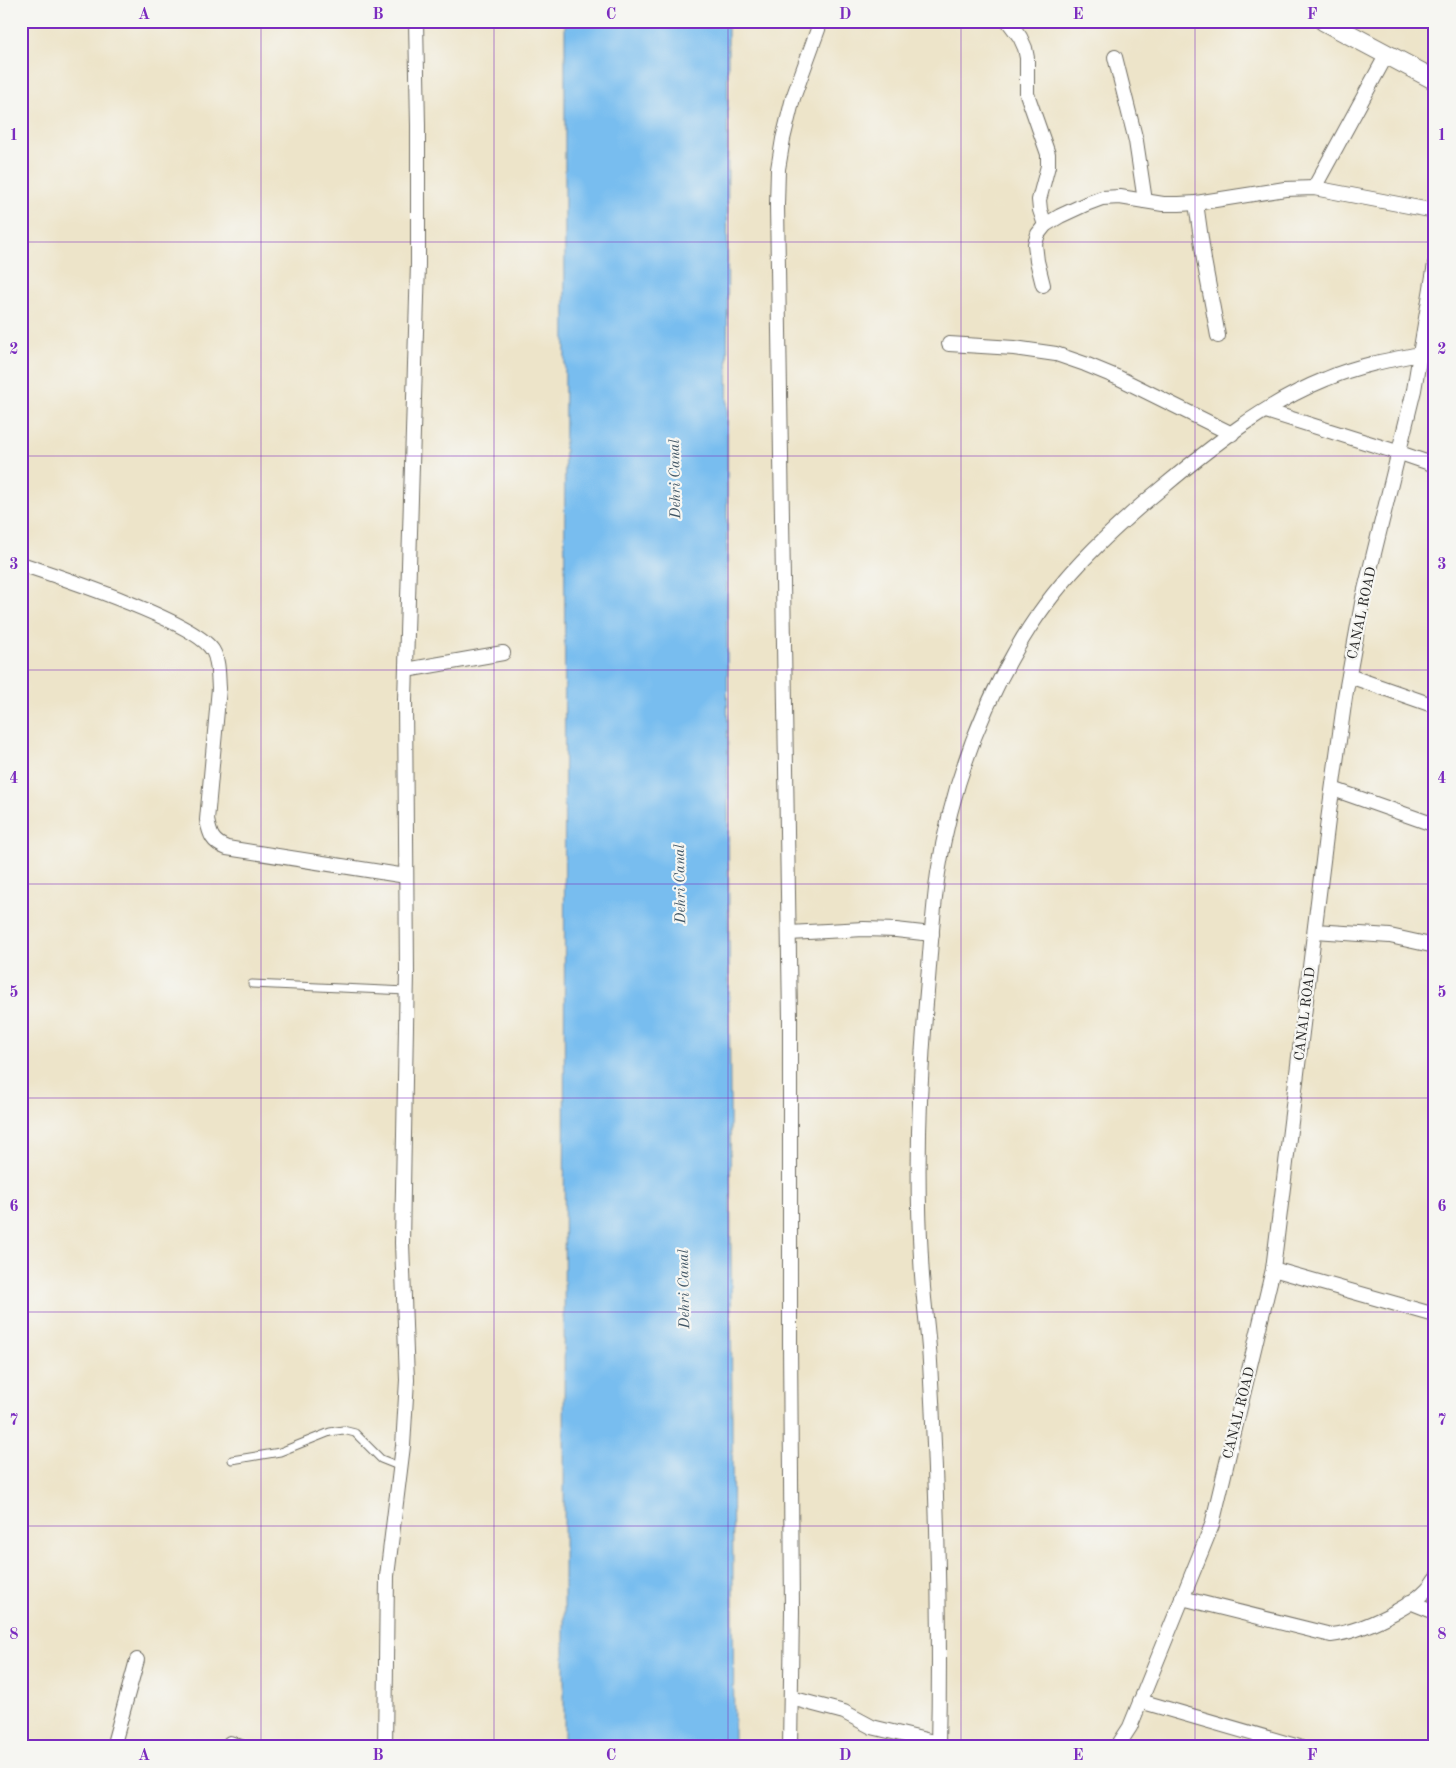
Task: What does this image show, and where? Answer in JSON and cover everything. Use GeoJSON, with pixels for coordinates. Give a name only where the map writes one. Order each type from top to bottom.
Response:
{"type":"FeatureCollection","features":[{"type":"Feature","properties":{"kind":"main road"},"geometry":{"type":"LineString","coordinates":[[1324,21],[1435,80]]}},
{"type":"Feature","properties":{"kind":"street"},"geometry":{"type":"LineString","coordinates":[[385,1747],[387,1576],[401,1467],[407,1380],[402,1243],[407,991],[406,670],[418,264],[416,21]]}},
{"type":"Feature","properties":{"kind":"street"},"geometry":{"type":"LineString","coordinates":[[790,1747],[792,1601],[789,934],[781,408],[777,285],[778,169],[793,98],[821,21]]}},
{"type":"Feature","properties":{"kind":"street"},"geometry":{"type":"LineString","coordinates":[[1008,21],[1020,37],[1025,48],[1027,58],[1027,94],[1048,154],[1048,166],[1039,200],[1045,225]]}},
{"type":"Feature","properties":{"kind":"street"},"geometry":{"type":"LineString","coordinates":[[1314,188],[1387,54]]}},
{"type":"Feature","properties":{"kind":"street"},"geometry":{"type":"LineString","coordinates":[[1115,57],[1136,141],[1146,201]]}},
{"type":"Feature","properties":{"kind":"street"},"geometry":{"type":"LineString","coordinates":[[1043,284],[1035,244],[1038,234],[1045,225],[1077,208],[1102,198],[1120,197],[1163,204],[1196,203],[1267,192],[1314,188],[1435,211]]}},
{"type":"Feature","properties":{"kind":"street"},"geometry":{"type":"LineString","coordinates":[[1196,203],[1218,336]]}},
{"type":"Feature","properties":{"kind":"street","name":"CANAL ROAD"},"geometry":{"type":"LineString","coordinates":[[1117,1747],[1130,1727],[1212,1524],[1274,1269],[1315,930],[1349,676],[1363,598],[1414,390],[1435,264]]}},
{"type":"Feature","properties":{"kind":"street"},"geometry":{"type":"LineString","coordinates":[[949,344],[1014,348],[1056,354],[1119,378],[1232,434]]}},
{"type":"Feature","properties":{"kind":"street"},"geometry":{"type":"LineString","coordinates":[[791,1698],[833,1708],[872,1727],[938,1745],[938,1594],[935,1476],[929,1357],[920,1258],[919,1105],[932,934],[938,873],[946,828],[970,745],[992,695],[1017,648],[1053,593],[1096,546],[1193,462],[1291,395],[1327,378],[1375,363],[1420,354]]}},
{"type":"Feature","properties":{"kind":"street"},"geometry":{"type":"LineString","coordinates":[[1266,411],[1435,465]]}},
{"type":"Feature","properties":{"kind":"street"},"geometry":{"type":"LineString","coordinates":[[21,564],[130,604],[173,623],[202,638],[213,651],[218,668],[219,688],[207,820],[210,835],[217,844],[228,848],[406,876]]}},
{"type":"Feature","properties":{"kind":"street"},"geometry":{"type":"LineString","coordinates":[[406,670],[503,653]]}},
{"type":"Feature","properties":{"kind":"street"},"geometry":{"type":"LineString","coordinates":[[1349,676],[1435,706]]}},
{"type":"Feature","properties":{"kind":"street"},"geometry":{"type":"LineString","coordinates":[[1333,789],[1435,825]]}},
{"type":"Feature","properties":{"kind":"street"},"geometry":{"type":"LineString","coordinates":[[789,934],[864,929],[932,934]]}},
{"type":"Feature","properties":{"kind":"street"},"geometry":{"type":"LineString","coordinates":[[1315,930],[1390,936],[1435,946]]}},
{"type":"Feature","properties":{"kind":"street"},"geometry":{"type":"LineString","coordinates":[[1274,1269],[1435,1315]]}},
{"type":"Feature","properties":{"kind":"street"},"geometry":{"type":"LineString","coordinates":[[1182,1598],[1331,1634],[1344,1634],[1403,1608],[1420,1595],[1435,1579]]}},
{"type":"Feature","properties":{"kind":"street"},"geometry":{"type":"LineString","coordinates":[[1410,1602],[1435,1612]]}},
{"type":"Feature","properties":{"kind":"street"},"geometry":{"type":"LineString","coordinates":[[114,1747],[137,1660]]}},
{"type":"Feature","properties":{"kind":"street"},"geometry":{"type":"LineString","coordinates":[[1140,1701],[1299,1747]]}},
{"type":"Feature","properties":{"kind":"lane"},"geometry":{"type":"LineString","coordinates":[[252,984],[407,991]]}},
{"type":"Feature","properties":{"kind":"lane"},"geometry":{"type":"LineString","coordinates":[[232,1460],[280,1452],[330,1432],[343,1430],[355,1433],[382,1459],[401,1467]]}},
{"type":"Feature","properties":{"kind":"water","name":"Dehri Canal"},"geometry":{"type":"Polygon","coordinates":[[[565,21],[728,21],[727,613],[734,1747],[564,1747],[565,21]]]}}]}
